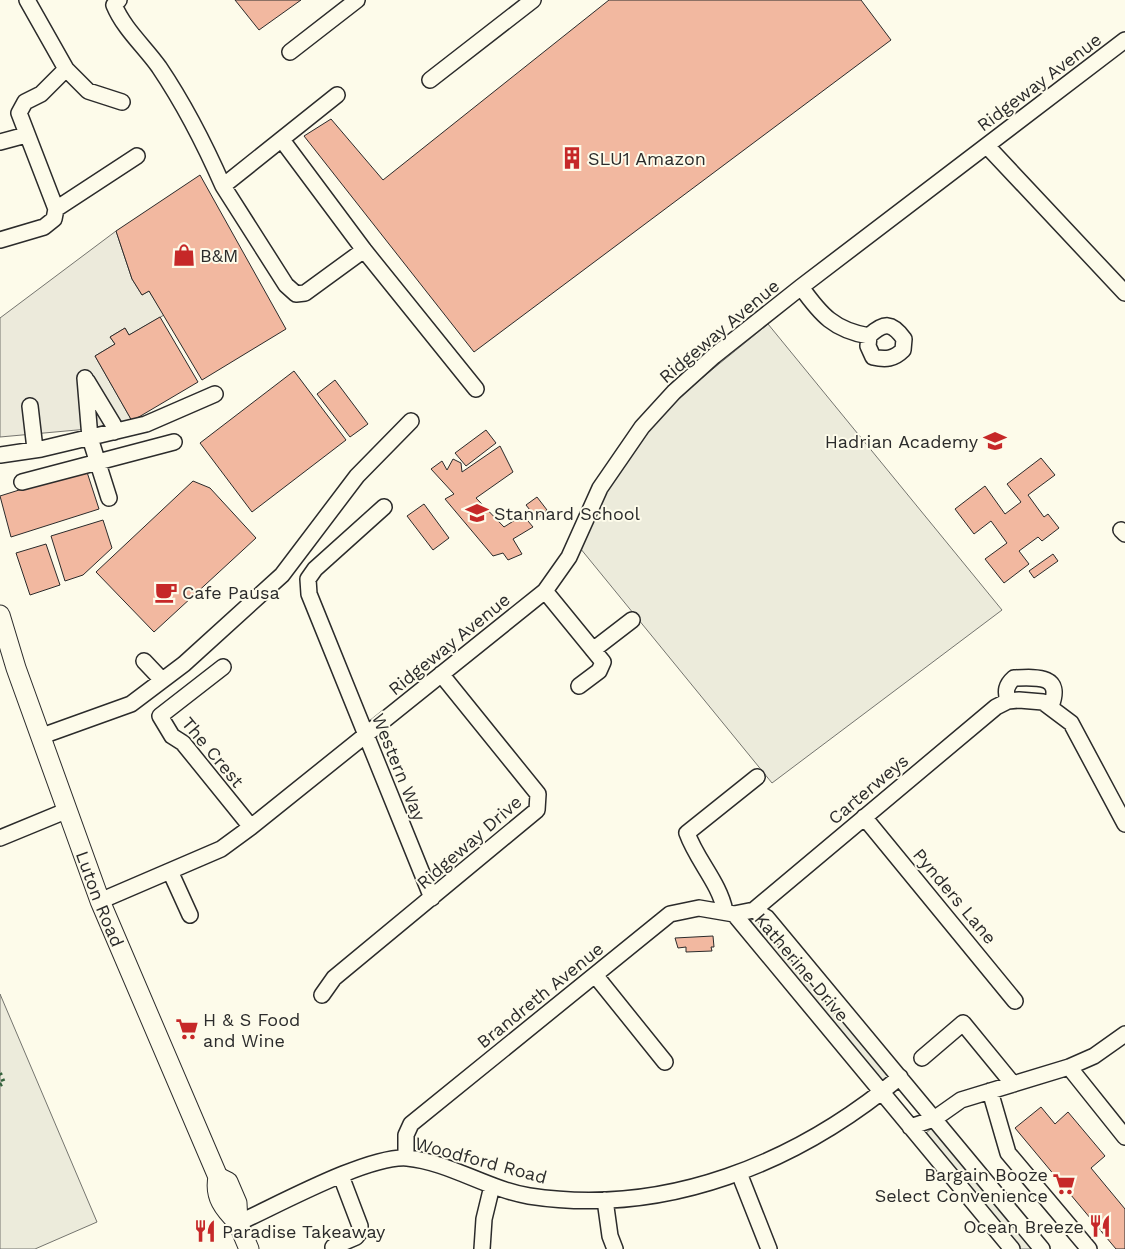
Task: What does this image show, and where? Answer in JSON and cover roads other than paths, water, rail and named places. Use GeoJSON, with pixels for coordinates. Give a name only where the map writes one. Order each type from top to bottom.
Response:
{"type":"FeatureCollection","features":[{"type":"Feature","properties":{"kind":"main road","name":"Luton Road"},"geometry":{"type":"LineString","coordinates":[[0,615],[4,642],[42,736],[100,901],[218,1177],[228,1182],[238,1202],[238,1223],[249,1249]]}},
{"type":"Feature","properties":{"kind":"street"},"geometry":{"type":"LineString","coordinates":[[27,0],[66,69],[88,90],[122,102]]}},
{"type":"Feature","properties":{"kind":"street"},"geometry":{"type":"LineString","coordinates":[[119,0],[114,5],[120,19],[159,68],[206,148],[223,186],[286,285],[296,294],[305,292],[364,250]]}},
{"type":"Feature","properties":{"kind":"street"},"geometry":{"type":"LineString","coordinates":[[290,52],[358,0]]}},
{"type":"Feature","properties":{"kind":"street"},"geometry":{"type":"LineString","coordinates":[[430,80],[533,0]]}},
{"type":"Feature","properties":{"kind":"street","name":"Ridgeway Avenue"},"geometry":{"type":"LineString","coordinates":[[100,901],[221,849],[251,827],[545,590],[569,557],[600,488],[642,428],[674,392],[714,356],[801,287],[1125,40]]}},
{"type":"Feature","properties":{"kind":"street"},"geometry":{"type":"LineString","coordinates":[[0,240],[44,227],[54,219],[56,209],[19,113],[24,102],[41,94],[66,69]]}},
{"type":"Feature","properties":{"kind":"street"},"geometry":{"type":"LineString","coordinates":[[223,186],[337,95]]}},
{"type":"Feature","properties":{"kind":"street"},"geometry":{"type":"LineString","coordinates":[[0,142],[26,135]]}},
{"type":"Feature","properties":{"kind":"street"},"geometry":{"type":"LineString","coordinates":[[282,140],[364,250],[476,388]]}},
{"type":"Feature","properties":{"kind":"street"},"geometry":{"type":"LineString","coordinates":[[987,146],[1125,294]]}},
{"type":"Feature","properties":{"kind":"street"},"geometry":{"type":"LineString","coordinates":[[56,209],[137,156]]}},
{"type":"Feature","properties":{"kind":"street"},"geometry":{"type":"LineString","coordinates":[[232,200],[247,200]]}},
{"type":"Feature","properties":{"kind":"street"},"geometry":{"type":"LineString","coordinates":[[801,287],[820,314],[835,325],[869,336]]}},
{"type":"Feature","properties":{"kind":"street"},"geometry":{"type":"LineString","coordinates":[[109,498],[90,438],[86,378],[113,424],[114,432]]}},
{"type":"Feature","properties":{"kind":"street"},"geometry":{"type":"LineString","coordinates":[[0,455],[90,438],[146,424],[215,394]]}},
{"type":"Feature","properties":{"kind":"street"},"geometry":{"type":"LineString","coordinates":[[30,406],[35,449]]}},
{"type":"Feature","properties":{"kind":"street"},"geometry":{"type":"LineString","coordinates":[[42,736],[130,704],[184,664],[282,575],[358,476],[411,421]]}},
{"type":"Feature","properties":{"kind":"street"},"geometry":{"type":"LineString","coordinates":[[22,482],[174,442]]}},
{"type":"Feature","properties":{"kind":"street","name":"Western Way"},"geometry":{"type":"LineString","coordinates":[[384,507],[315,569],[308,579],[309,594],[432,898]]}},
{"type":"Feature","properties":{"kind":"street"},"geometry":{"type":"LineString","coordinates":[[545,590],[598,656],[599,671],[579,686]]}},
{"type":"Feature","properties":{"kind":"street"},"geometry":{"type":"LineString","coordinates":[[598,656],[611,636],[632,620]]}},
{"type":"Feature","properties":{"kind":"street"},"geometry":{"type":"LineString","coordinates":[[144,661],[162,680]]}},
{"type":"Feature","properties":{"kind":"street","name":"The Crest"},"geometry":{"type":"LineString","coordinates":[[223,667],[160,716],[172,736],[183,743],[251,827]]}},
{"type":"Feature","properties":{"kind":"street","name":"Ridgeway Drive"},"geometry":{"type":"LineString","coordinates":[[322,996],[334,978],[537,810],[538,794],[441,674]]}},
{"type":"Feature","properties":{"kind":"street"},"geometry":{"type":"LineString","coordinates":[[1051,706],[1055,694],[1052,684],[1046,679],[1014,678],[1007,684],[1008,701],[1032,700],[1043,702],[1051,706],[1071,723],[1125,824]]}},
{"type":"Feature","properties":{"kind":"street","name":"Carterweys"},"geometry":{"type":"LineString","coordinates":[[754,910],[996,707],[1008,701]]}},
{"type":"Feature","properties":{"kind":"street"},"geometry":{"type":"LineString","coordinates":[[729,913],[722,896],[691,845],[687,833],[757,777]]}},
{"type":"Feature","properties":{"kind":"street"},"geometry":{"type":"LineString","coordinates":[[0,838],[68,810]]}},
{"type":"Feature","properties":{"kind":"street","name":"Pynders Lane"},"geometry":{"type":"LineString","coordinates":[[864,817],[1015,1001]]}},
{"type":"Feature","properties":{"kind":"street"},"geometry":{"type":"LineString","coordinates":[[170,871],[190,915]]}},
{"type":"Feature","properties":{"kind":"street","name":"Brandreth Avenue"},"geometry":{"type":"LineString","coordinates":[[406,1158],[406,1135],[410,1124],[670,914],[699,908],[729,913]]}},
{"type":"Feature","properties":{"kind":"street","name":"Katherine Drive"},"geometry":{"type":"LineString","coordinates":[[729,913],[754,910],[767,918],[1042,1249]]}},
{"type":"Feature","properties":{"kind":"street","name":"Katherine Drive"},"geometry":{"type":"LineString","coordinates":[[729,913],[1012,1249]]}},
{"type":"Feature","properties":{"kind":"street"},"geometry":{"type":"LineString","coordinates":[[595,975],[665,1062]]}},
{"type":"Feature","properties":{"kind":"street"},"geometry":{"type":"LineString","coordinates":[[922,1058],[963,1023],[1013,1084]]}},
{"type":"Feature","properties":{"kind":"street"},"geometry":{"type":"LineString","coordinates":[[910,1127],[934,1119],[961,1100],[1068,1067],[1094,1056],[1125,1034]]}},
{"type":"Feature","properties":{"kind":"street"},"geometry":{"type":"LineString","coordinates":[[1068,1067],[1125,1137]]}},
{"type":"Feature","properties":{"kind":"street"},"geometry":{"type":"LineString","coordinates":[[881,1092],[900,1077]]}},
{"type":"Feature","properties":{"kind":"street"},"geometry":{"type":"LineString","coordinates":[[990,1091],[1008,1153],[1089,1249]]}},
{"type":"Feature","properties":{"kind":"street","name":"Woodford Road"},"geometry":{"type":"LineString","coordinates":[[238,1223],[341,1176],[383,1160],[406,1158],[432,1164],[492,1186],[528,1196],[571,1201],[605,1200],[654,1194],[708,1184],[739,1174],[777,1158],[827,1129],[881,1092]]}},
{"type":"Feature","properties":{"kind":"street"},"geometry":{"type":"LineString","coordinates":[[739,1174],[769,1249]]}},
{"type":"Feature","properties":{"kind":"street"},"geometry":{"type":"LineString","coordinates":[[332,1247],[356,1237],[360,1232],[360,1226],[341,1176]]}},
{"type":"Feature","properties":{"kind":"street"},"geometry":{"type":"LineString","coordinates":[[482,1249],[484,1219],[492,1186]]}},
{"type":"Feature","properties":{"kind":"street"},"geometry":{"type":"LineString","coordinates":[[605,1200],[610,1236],[615,1249]]}},
{"type":"Feature","properties":{"kind":"place","name":"SLU1 Amazon"},"geometry":{"type":"Point","coordinates":[572,158]}},
{"type":"Feature","properties":{"kind":"place","name":"B&M"},"geometry":{"type":"Point","coordinates":[184,255]}},
{"type":"Feature","properties":{"kind":"place","name":"Hadrian Academy"},"geometry":{"type":"Point","coordinates":[995,441]}},
{"type":"Feature","properties":{"kind":"place","name":"Stannard School"},"geometry":{"type":"Point","coordinates":[477,513]}},
{"type":"Feature","properties":{"kind":"place","name":"Cafe Pausa"},"geometry":{"type":"Point","coordinates":[166,592]}},
{"type":"Feature","properties":{"kind":"place","name":"H & S Food and Wine"},"geometry":{"type":"Point","coordinates":[187,1029]}},
{"type":"Feature","properties":{"kind":"place","name":"Bargain Booze Select Convenience"},"geometry":{"type":"Point","coordinates":[1064,1184]}},
{"type":"Feature","properties":{"kind":"place","name":"Ocean Breeze"},"geometry":{"type":"Point","coordinates":[1100,1226]}},
{"type":"Feature","properties":{"kind":"place","name":"Paradise Takeaway"},"geometry":{"type":"Point","coordinates":[205,1231]}}]}
